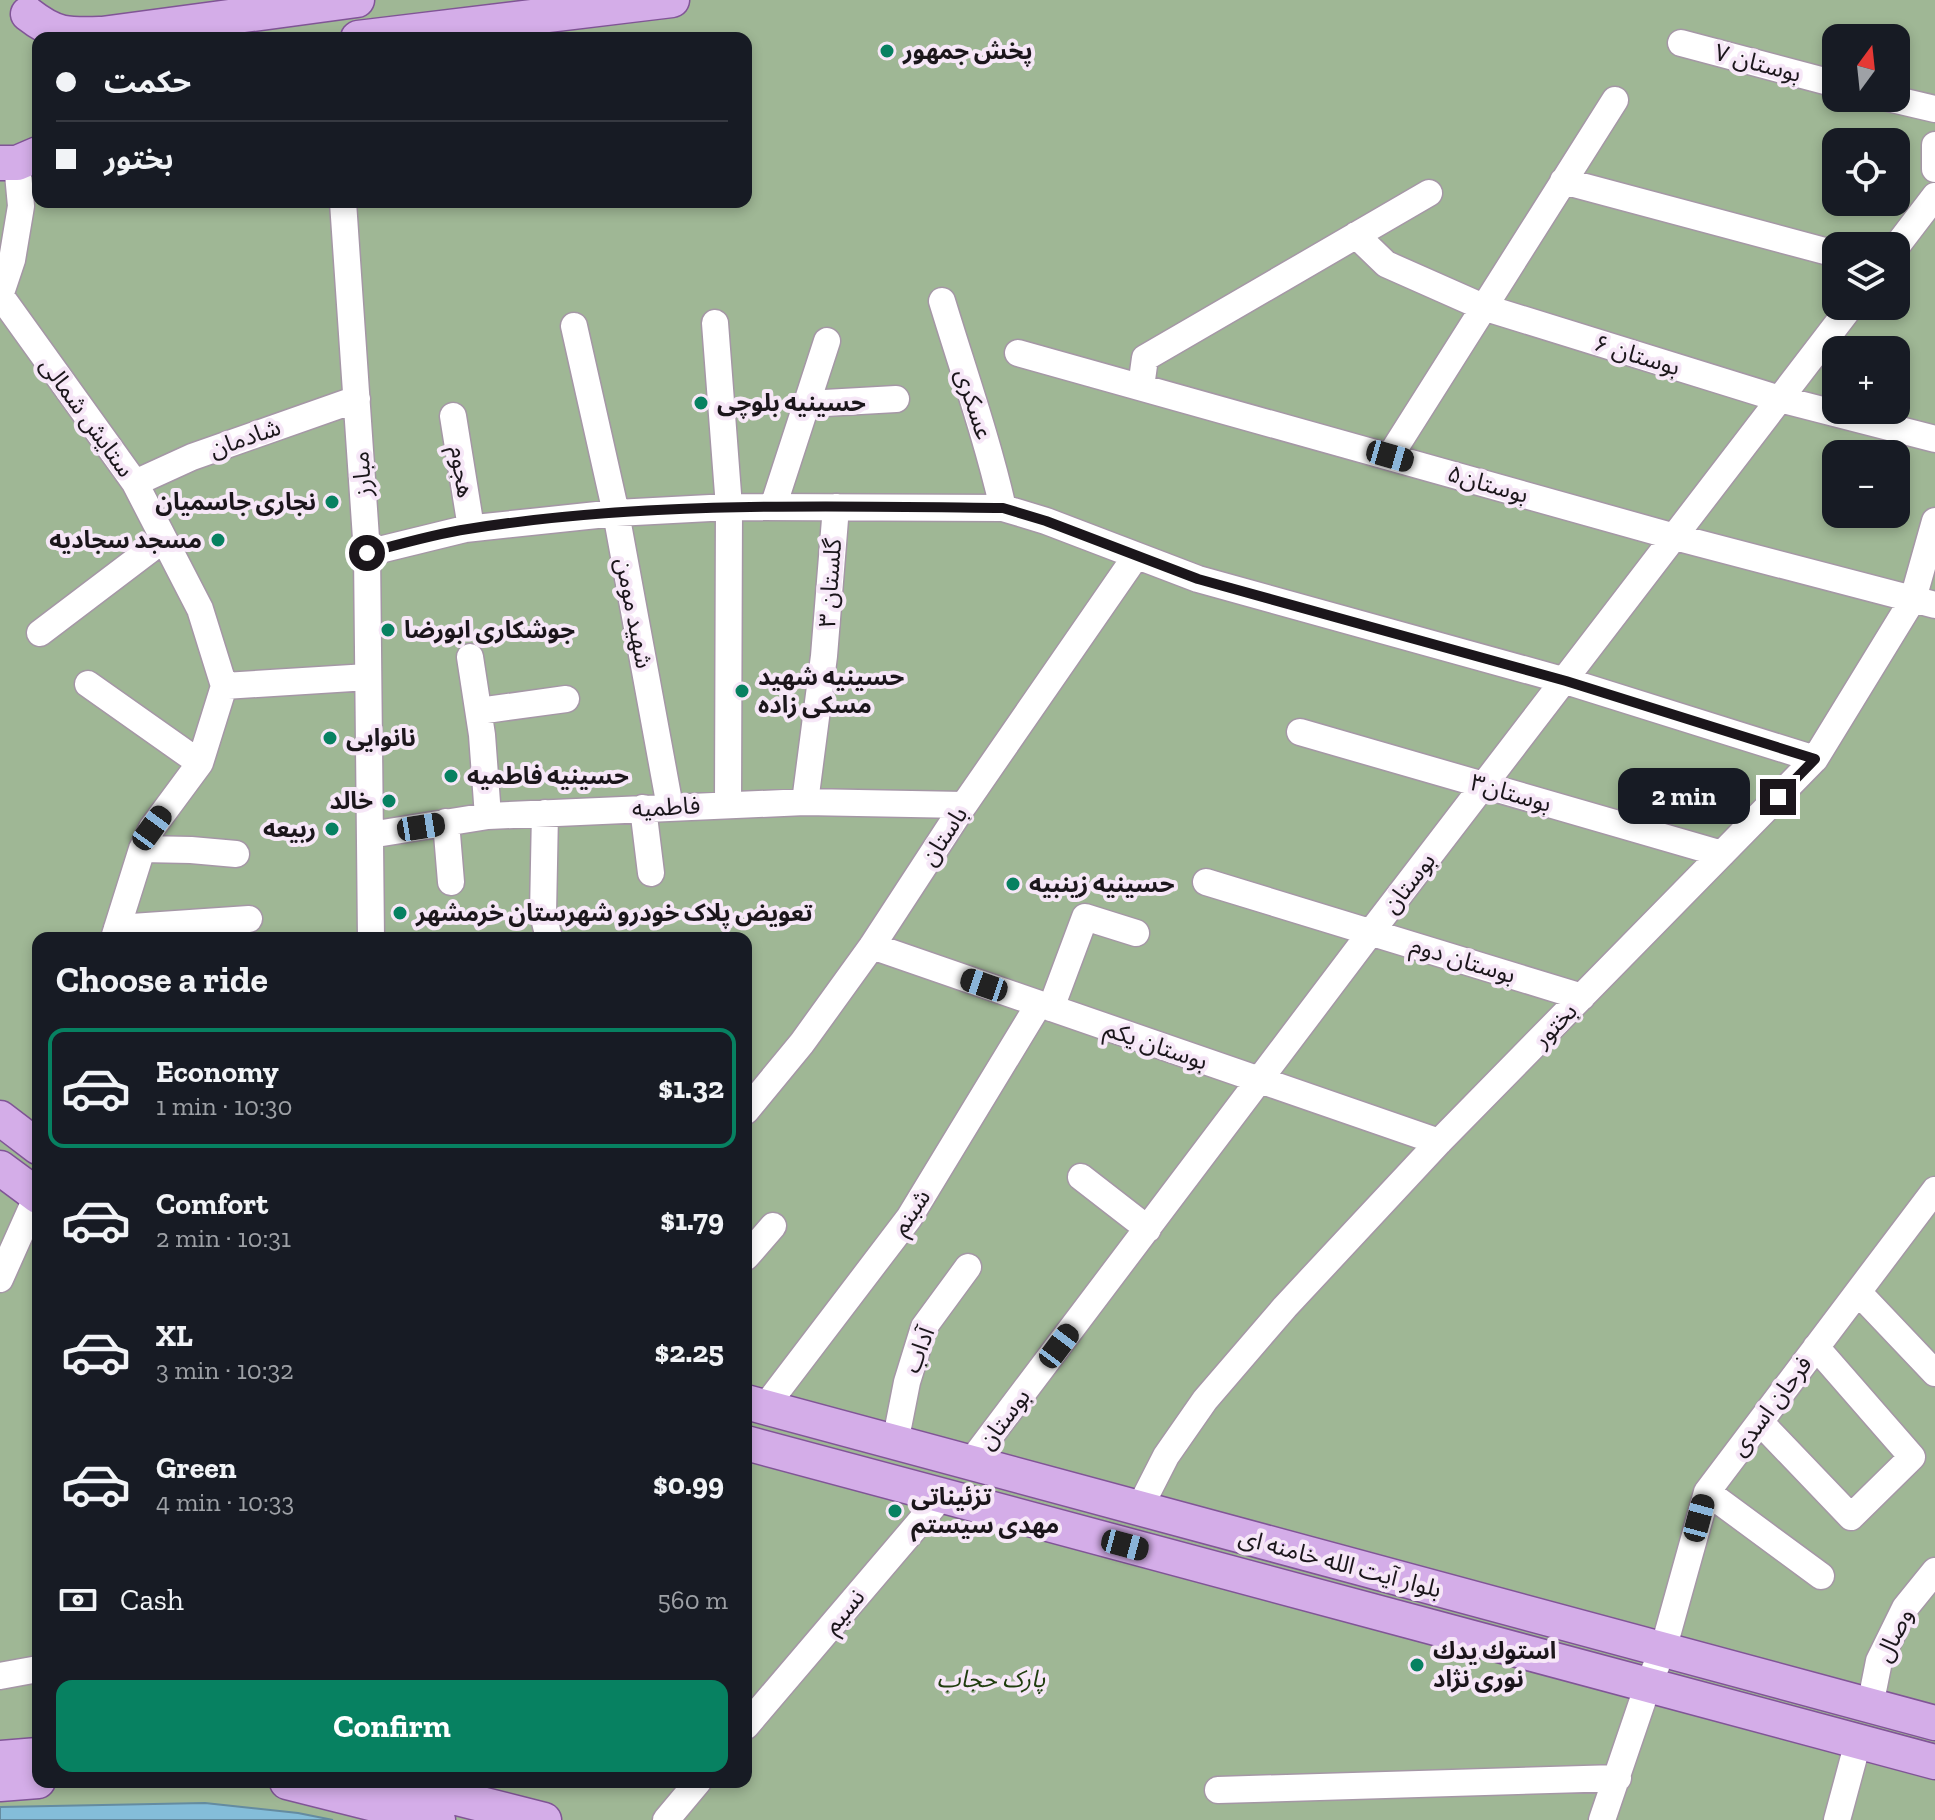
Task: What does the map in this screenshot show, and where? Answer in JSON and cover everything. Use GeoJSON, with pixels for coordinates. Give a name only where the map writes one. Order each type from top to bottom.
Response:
{"type":"FeatureCollection","features":[{"type":"Feature","properties":{"kind":"main road"},"geometry":{"type":"LineString","coordinates":[[117,32],[353,0]]}},
{"type":"Feature","properties":{"kind":"main road"},"geometry":{"type":"LineString","coordinates":[[408,32],[672,0]]}},
{"type":"Feature","properties":{"kind":"main road"},"geometry":{"type":"LineString","coordinates":[[23,13],[56,32]]}},
{"type":"Feature","properties":{"kind":"main road"},"geometry":{"type":"LineString","coordinates":[[0,1118],[32,1142]]}},
{"type":"Feature","properties":{"kind":"main road"},"geometry":{"type":"LineString","coordinates":[[0,1168],[32,1192]]}},
{"type":"Feature","properties":{"kind":"main road","name":"بلوار آیت الله خامنه ای"},"geometry":{"type":"LineString","coordinates":[[755,1405],[1935,1723]]}},
{"type":"Feature","properties":{"kind":"main road","name":"بلوار آیت الله خامنه ای"},"geometry":{"type":"LineString","coordinates":[[752,1445],[1935,1762]]}},
{"type":"Feature","properties":{"kind":"main road"},"geometry":{"type":"LineString","coordinates":[[0,1758],[32,1755]]}},
{"type":"Feature","properties":{"kind":"main road"},"geometry":{"type":"LineString","coordinates":[[0,1784],[32,1781]]}},
{"type":"Feature","properties":{"kind":"main road"},"geometry":{"type":"LineString","coordinates":[[311,1788],[438,1820]]}},
{"type":"Feature","properties":{"kind":"main road"},"geometry":{"type":"LineString","coordinates":[[418,1788],[544,1820]]}},
{"type":"Feature","properties":{"kind":"street","name":"بوستان ۷"},"geometry":{"type":"LineString","coordinates":[[1681,43],[1822,80]]}},
{"type":"Feature","properties":{"kind":"street"},"geometry":{"type":"LineString","coordinates":[[1390,456],[1615,100]]}},
{"type":"Feature","properties":{"kind":"street"},"geometry":{"type":"LineString","coordinates":[[1910,103],[1935,109]]}},
{"type":"Feature","properties":{"kind":"street"},"geometry":{"type":"LineString","coordinates":[[1935,145],[1935,169]]}},
{"type":"Feature","properties":{"kind":"street"},"geometry":{"type":"LineString","coordinates":[[0,296],[12,260],[10,212],[18,160]]}},
{"type":"Feature","properties":{"kind":"street"},"geometry":{"type":"LineString","coordinates":[[1563,181],[1822,250]]}},
{"type":"Feature","properties":{"kind":"street"},"geometry":{"type":"LineString","coordinates":[[1141,387],[1145,358],[1429,193]]}},
{"type":"Feature","properties":{"kind":"street"},"geometry":{"type":"LineString","coordinates":[[1907,232],[1935,196]]}},
{"type":"Feature","properties":{"kind":"street","name":"مبارز"},"geometry":{"type":"LineString","coordinates":[[343,208],[367,553],[371,932]]}},
{"type":"Feature","properties":{"kind":"street","name":"بوستان ۶"},"geometry":{"type":"LineString","coordinates":[[1356,235],[1386,264],[1483,307],[1780,399],[1935,439]]}},
{"type":"Feature","properties":{"kind":"street","name":"ستایش شمالی"},"geometry":{"type":"LineString","coordinates":[[0,296],[135,483],[200,609],[224,686]]}},
{"type":"Feature","properties":{"kind":"street","name":"عسکری"},"geometry":{"type":"LineString","coordinates":[[942,301],[990,450],[1003,508]]}},
{"type":"Feature","properties":{"kind":"street","name":"بوستان"},"geometry":{"type":"LineString","coordinates":[[970,1463],[1371,932],[1840,320]]}},
{"type":"Feature","properties":{"kind":"street"},"geometry":{"type":"LineString","coordinates":[[715,323],[729,507],[728,804]]}},
{"type":"Feature","properties":{"kind":"street","name":"شهید مومن"},"geometry":{"type":"LineString","coordinates":[[574,326],[616,513],[670,807]]}},
{"type":"Feature","properties":{"kind":"street"},"geometry":{"type":"LineString","coordinates":[[773,507],[827,341]]}},
{"type":"Feature","properties":{"kind":"street","name":"بوستان۵"},"geometry":{"type":"LineString","coordinates":[[1018,353],[1675,537],[1924,602]]}},
{"type":"Feature","properties":{"kind":"street","name":"شادمان"},"geometry":{"type":"LineString","coordinates":[[135,483],[192,457],[357,399]]}},
{"type":"Feature","properties":{"kind":"street"},"geometry":{"type":"LineString","coordinates":[[807,404],[896,399]]}},
{"type":"Feature","properties":{"kind":"street","name":"هجوم"},"geometry":{"type":"LineString","coordinates":[[453,416],[471,528]]}},
{"type":"Feature","properties":{"kind":"street"},"geometry":{"type":"LineString","coordinates":[[367,553],[471,528],[616,513],[729,507],[1003,508],[1046,521],[1198,579],[1566,681],[1815,759]]}},
{"type":"Feature","properties":{"kind":"street","name":"گلستان ۳"},"geometry":{"type":"LineString","coordinates":[[805,802],[824,656],[836,507]]}},
{"type":"Feature","properties":{"kind":"street","name":"بختور"},"geometry":{"type":"LineString","coordinates":[[1139,1509],[1166,1456],[1205,1400],[1285,1307],[1439,1142],[1815,759],[1924,602],[1935,521]]}},
{"type":"Feature","properties":{"kind":"street"},"geometry":{"type":"LineString","coordinates":[[40,633],[164,539]]}},
{"type":"Feature","properties":{"kind":"street","name":"باستان"},"geometry":{"type":"LineString","coordinates":[[752,1104],[802,1043],[872,946],[964,805],[1136,556]]}},
{"type":"Feature","properties":{"kind":"street"},"geometry":{"type":"LineString","coordinates":[[470,657],[479,711],[488,816]]}},
{"type":"Feature","properties":{"kind":"street"},"geometry":{"type":"LineString","coordinates":[[116,932],[142,849],[152,828],[200,763],[224,686],[368,677]]}},
{"type":"Feature","properties":{"kind":"street"},"geometry":{"type":"LineString","coordinates":[[88,684],[200,763]]}},
{"type":"Feature","properties":{"kind":"street"},"geometry":{"type":"LineString","coordinates":[[479,711],[566,699]]}},
{"type":"Feature","properties":{"kind":"street","name":"بوستان۳"},"geometry":{"type":"LineString","coordinates":[[1300,732],[1722,854]]}},
{"type":"Feature","properties":{"kind":"street","name":"فاطمیه"},"geometry":{"type":"LineString","coordinates":[[370,835],[488,816],[643,808],[805,802],[964,805]]}},
{"type":"Feature","properties":{"kind":"street"},"geometry":{"type":"LineString","coordinates":[[643,808],[651,873]]}},
{"type":"Feature","properties":{"kind":"street"},"geometry":{"type":"LineString","coordinates":[[545,813],[543,914],[548,932]]}},
{"type":"Feature","properties":{"kind":"street"},"geometry":{"type":"LineString","coordinates":[[446,822],[451,882]]}},
{"type":"Feature","properties":{"kind":"street"},"geometry":{"type":"LineString","coordinates":[[142,849],[236,854]]}},
{"type":"Feature","properties":{"kind":"street","name":"بوستان دوم"},"geometry":{"type":"LineString","coordinates":[[1206,882],[1582,997]]}},
{"type":"Feature","properties":{"kind":"street","name":"شبنم"},"geometry":{"type":"LineString","coordinates":[[755,1405],[909,1218],[1045,1006],[1085,917],[1136,933]]}},
{"type":"Feature","properties":{"kind":"street"},"geometry":{"type":"LineString","coordinates":[[126,932],[249,919]]}},
{"type":"Feature","properties":{"kind":"street","name":"بوستان یکم"},"geometry":{"type":"LineString","coordinates":[[872,946],[1439,1142]]}},
{"type":"Feature","properties":{"kind":"street"},"geometry":{"type":"LineString","coordinates":[[1081,1177],[1148,1229]]}},
{"type":"Feature","properties":{"kind":"street","name":"فرحان اسدی"},"geometry":{"type":"LineString","coordinates":[[1648,1685],[1663,1650],[1707,1492],[1935,1190]]}},
{"type":"Feature","properties":{"kind":"street"},"geometry":{"type":"LineString","coordinates":[[0,1279],[32,1209]]}},
{"type":"Feature","properties":{"kind":"street"},"geometry":{"type":"LineString","coordinates":[[752,1250],[773,1226]]}},
{"type":"Feature","properties":{"kind":"street","name":"آداب"},"geometry":{"type":"LineString","coordinates":[[895,1443],[907,1382],[924,1327],[968,1267]]}},
{"type":"Feature","properties":{"kind":"street"},"geometry":{"type":"LineString","coordinates":[[1858,1292],[1935,1373]]}},
{"type":"Feature","properties":{"kind":"street"},"geometry":{"type":"LineString","coordinates":[[1760,1422],[1851,1517],[1912,1457],[1816,1347]]}},
{"type":"Feature","properties":{"kind":"street"},"geometry":{"type":"LineString","coordinates":[[1707,1492],[1821,1576]]}},
{"type":"Feature","properties":{"kind":"street","name":"نسیم"},"geometry":{"type":"LineString","coordinates":[[752,1719],[942,1496]]}},
{"type":"Feature","properties":{"kind":"street","name":"وصال"},"geometry":{"type":"LineString","coordinates":[[1870,1706],[1879,1661],[1885,1648],[1905,1608],[1935,1571]]}},
{"type":"Feature","properties":{"kind":"street"},"geometry":{"type":"LineString","coordinates":[[0,1676],[32,1670]]}},
{"type":"Feature","properties":{"kind":"street"},"geometry":{"type":"LineString","coordinates":[[1602,1820],[1648,1685]]}},
{"type":"Feature","properties":{"kind":"street"},"geometry":{"type":"LineString","coordinates":[[1837,1820],[1858,1742]]}},
{"type":"Feature","properties":{"kind":"street"},"geometry":{"type":"LineString","coordinates":[[1218,1790],[1618,1778]]}},
{"type":"Feature","properties":{"kind":"street"},"geometry":{"type":"LineString","coordinates":[[666,1820],[693,1788]]}},
{"type":"Feature","properties":{"kind":"green space","name":"پارک حجاب"},"geometry":{"type":"Polygon","coordinates":[[[0,0],[1935,0],[1935,1820],[0,1820],[0,0]]]}},
{"type":"Feature","properties":{"kind":"water"},"geometry":{"type":"Polygon","coordinates":[[[205,1803],[333,1820],[0,1820],[0,1807],[205,1803]]]}},
{"type":"Feature","properties":{"kind":"place","name":"پخش جمهور"},"geometry":{"type":"Point","coordinates":[887,51]}},
{"type":"Feature","properties":{"kind":"place","name":"حسینیه بلوچی"},"geometry":{"type":"Point","coordinates":[701,403]}},
{"type":"Feature","properties":{"kind":"place","name":"نجاری جاسمیان"},"geometry":{"type":"Point","coordinates":[332,502]}},
{"type":"Feature","properties":{"kind":"place","name":"مسجد سجادیه"},"geometry":{"type":"Point","coordinates":[218,540]}},
{"type":"Feature","properties":{"kind":"place","name":"جوشکاری ابورضا"},"geometry":{"type":"Point","coordinates":[388,630]}},
{"type":"Feature","properties":{"kind":"place","name":"حسینیه شهید مسکی زاده"},"geometry":{"type":"Point","coordinates":[742,691]}},
{"type":"Feature","properties":{"kind":"place","name":"نانوایی"},"geometry":{"type":"Point","coordinates":[330,738]}},
{"type":"Feature","properties":{"kind":"place","name":"حسینیه فاطمیه"},"geometry":{"type":"Point","coordinates":[451,776]}},
{"type":"Feature","properties":{"kind":"place","name":"خالد"},"geometry":{"type":"Point","coordinates":[389,801]}},
{"type":"Feature","properties":{"kind":"place","name":"ربیعه"},"geometry":{"type":"Point","coordinates":[332,829]}},
{"type":"Feature","properties":{"kind":"place","name":"حسینیه زینبیه"},"geometry":{"type":"Point","coordinates":[1013,884]}},
{"type":"Feature","properties":{"kind":"place","name":"تعویض پلاک خودرو شهرستان خرمشهر"},"geometry":{"type":"Point","coordinates":[400,913]}},
{"type":"Feature","properties":{"kind":"place","name":"تزئیناتی مهدی سیستم"},"geometry":{"type":"Point","coordinates":[895,1511]}},
{"type":"Feature","properties":{"kind":"place","name":"استوك يدك نوری نژاد"},"geometry":{"type":"Point","coordinates":[1417,1665]}},
{"type":"Feature","properties":{"kind":"route"},"geometry":{"type":"LineString","coordinates":[[367,553],[465,529],[616,513],[729,507],[1003,508],[1046,521],[1198,579],[1566,681],[1815,759],[1778,797]]}}]}
